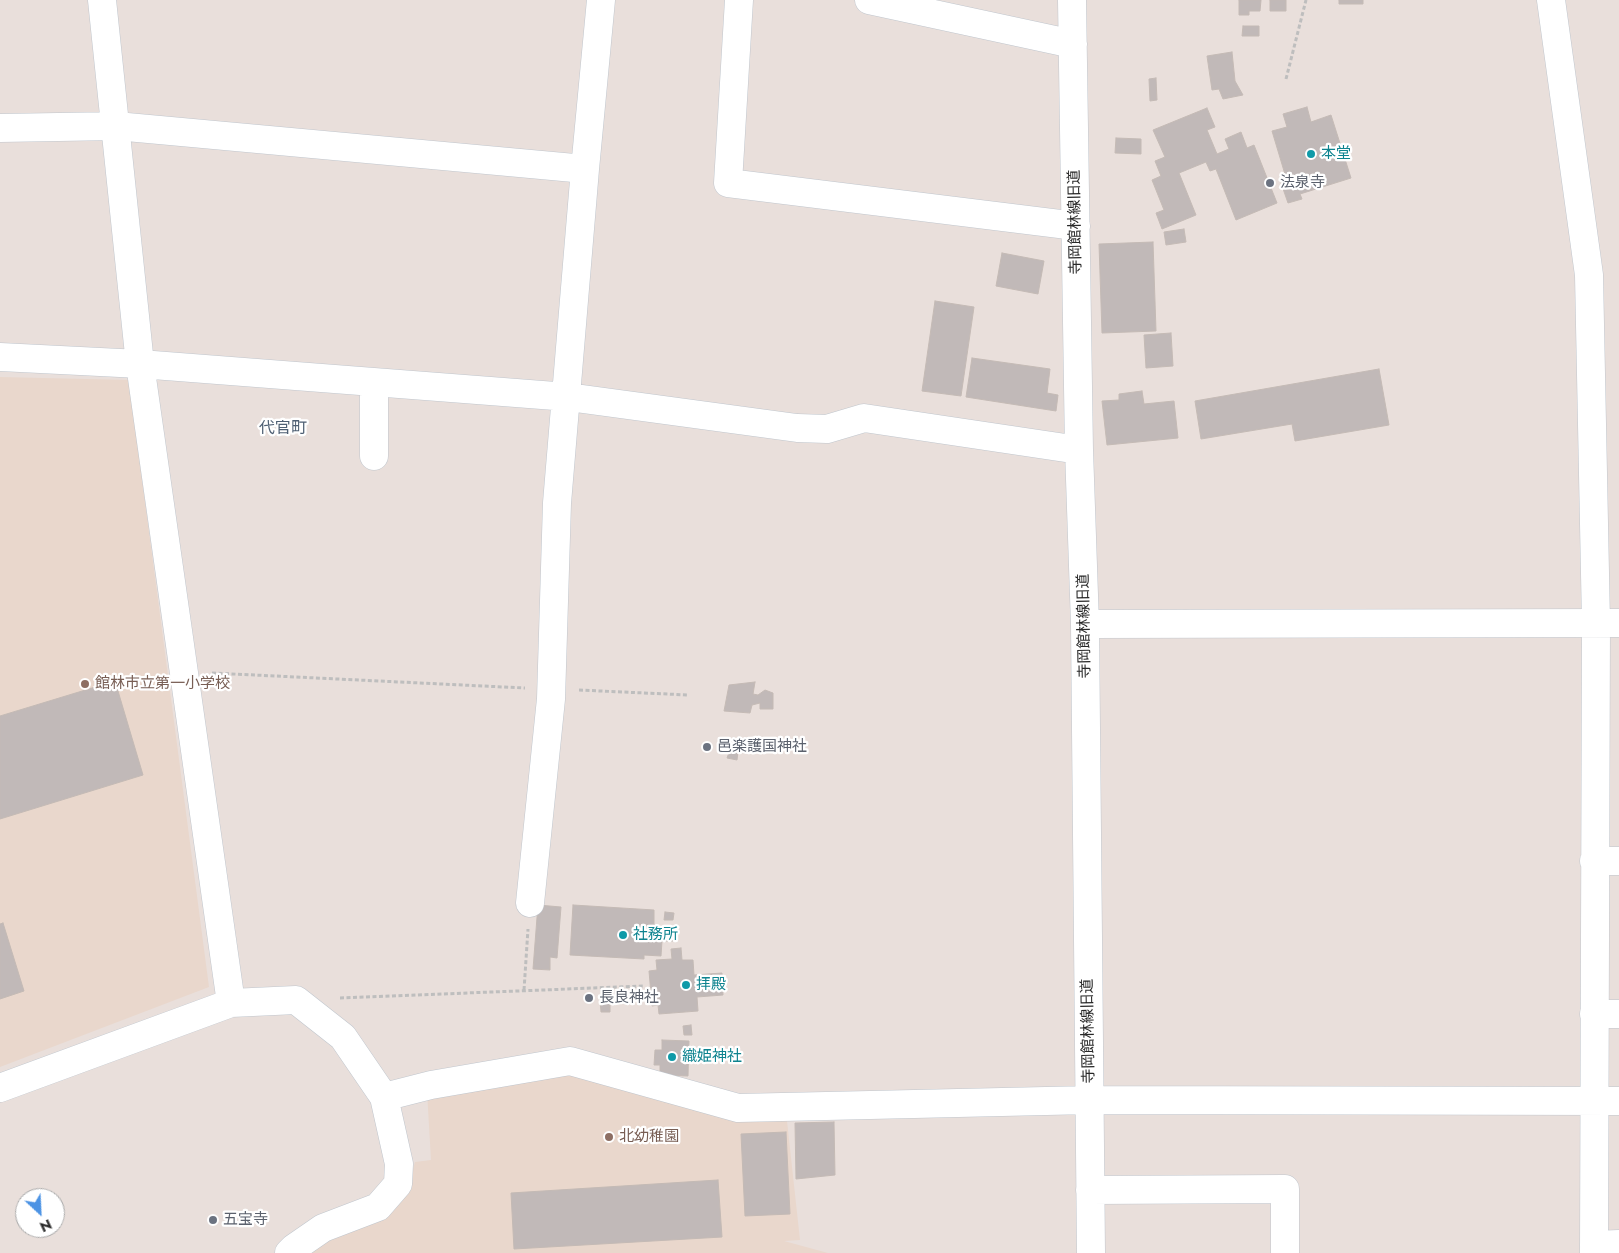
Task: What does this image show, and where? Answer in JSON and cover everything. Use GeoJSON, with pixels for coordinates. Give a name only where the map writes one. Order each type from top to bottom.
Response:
{"type":"FeatureCollection","features":[{"type":"Feature","properties":{"kind":"street"},"geometry":{"type":"LineString","coordinates":[[102,0],[140,364],[231,1003]]}},
{"type":"Feature","properties":{"kind":"street"},"geometry":{"type":"LineString","coordinates":[[530,903],[551,689],[557,502],[568,397],[585,168],[601,0]]}},
{"type":"Feature","properties":{"kind":"street"},"geometry":{"type":"LineString","coordinates":[[739,0],[728,183],[1076,226]]}},
{"type":"Feature","properties":{"kind":"street"},"geometry":{"type":"LineString","coordinates":[[869,0],[1073,44]]}},
{"type":"Feature","properties":{"kind":"street","name":"寺岡館林線旧道"},"geometry":{"type":"LineString","coordinates":[[1072,0],[1079,450],[1086,624],[1091,1253]]}},
{"type":"Feature","properties":{"kind":"street"},"geometry":{"type":"LineString","coordinates":[[1551,0],[1589,275],[1607,623],[1606,1101],[1603,1247]]}},
{"type":"Feature","properties":{"kind":"street"},"geometry":{"type":"LineString","coordinates":[[0,128],[116,126],[585,168]]}},
{"type":"Feature","properties":{"kind":"street"},"geometry":{"type":"LineString","coordinates":[[0,357],[140,364],[568,397],[798,428],[827,430],[864,418],[1079,450]]}},
{"type":"Feature","properties":{"kind":"street"},"geometry":{"type":"LineString","coordinates":[[374,382],[374,456]]}},
{"type":"Feature","properties":{"kind":"street"},"geometry":{"type":"LineString","coordinates":[[1086,624],[1607,623]]}},
{"type":"Feature","properties":{"kind":"street"},"geometry":{"type":"LineString","coordinates":[[0,1088],[231,1003],[296,1000],[342,1037],[384,1098],[400,1164],[398,1184],[378,1207],[323,1228],[294,1248],[290,1253]]}},
{"type":"Feature","properties":{"kind":"street"},"geometry":{"type":"LineString","coordinates":[[384,1098],[431,1085],[570,1061],[738,1108],[1090,1100],[1606,1101]]}},
{"type":"Feature","properties":{"kind":"street"},"geometry":{"type":"LineString","coordinates":[[1090,1190],[1285,1189],[1285,1253]]}},
{"type":"Feature","properties":{"kind":"path"},"geometry":{"type":"LineString","coordinates":[[1286,79],[1306,0]]}},
{"type":"Feature","properties":{"kind":"path"},"geometry":{"type":"LineString","coordinates":[[184,671],[688,695]]}},
{"type":"Feature","properties":{"kind":"path"},"geometry":{"type":"LineString","coordinates":[[524,990],[530,903]]}},
{"type":"Feature","properties":{"kind":"path"},"geometry":{"type":"LineString","coordinates":[[296,1000],[644,986]]}},
{"type":"Feature","properties":{"kind":"shaded area","name":"館林市立第一小学校"},"geometry":{"type":"Polygon","coordinates":[[[0,377],[129,380],[209,987],[0,1067],[0,377]]]}},
{"type":"Feature","properties":{"kind":"shaded area","name":"北幼稚園"},"geometry":{"type":"Polygon","coordinates":[[[567,1066],[786,1112],[800,1240],[784,1241],[828,1253],[305,1253],[409,1185],[415,1162],[431,1160],[427,1091],[567,1066]]]}},
{"type":"Feature","properties":{"kind":"building"},"geometry":{"type":"Polygon","coordinates":[[[1239,0],[1261,0],[1260,11],[1249,11],[1249,15],[1239,15],[1239,0]]]}},
{"type":"Feature","properties":{"kind":"building"},"geometry":{"type":"Polygon","coordinates":[[[1270,0],[1286,0],[1286,11],[1270,11],[1270,0]]]}},
{"type":"Feature","properties":{"kind":"building"},"geometry":{"type":"Polygon","coordinates":[[[1339,0],[1363,0],[1363,4],[1339,4],[1339,0]]]}},
{"type":"Feature","properties":{"kind":"building"},"geometry":{"type":"Polygon","coordinates":[[[1243,26],[1259,26],[1259,36],[1242,36],[1243,26]]]}},
{"type":"Feature","properties":{"kind":"building"},"geometry":{"type":"Polygon","coordinates":[[[1232,52],[1235,81],[1243,95],[1223,99],[1219,89],[1212,90],[1207,56],[1232,52]]]}},
{"type":"Feature","properties":{"kind":"building"},"geometry":{"type":"Polygon","coordinates":[[[1156,78],[1157,100],[1150,101],[1149,79],[1156,78]]]}},
{"type":"Feature","properties":{"kind":"building","name":"本堂"},"geometry":{"type":"Polygon","coordinates":[[[1307,107],[1311,122],[1331,115],[1351,178],[1300,194],[1302,199],[1288,203],[1281,183],[1287,181],[1272,131],[1287,127],[1283,114],[1307,107]]]}},
{"type":"Feature","properties":{"kind":"building"},"geometry":{"type":"Polygon","coordinates":[[[1207,108],[1215,127],[1207,130],[1217,154],[1229,149],[1225,139],[1241,132],[1247,148],[1254,145],[1277,203],[1236,220],[1216,169],[1210,171],[1206,162],[1179,173],[1196,215],[1162,229],[1156,213],[1164,210],[1152,180],[1161,176],[1155,161],[1165,157],[1153,130],[1207,108]]]}},
{"type":"Feature","properties":{"kind":"building"},"geometry":{"type":"Polygon","coordinates":[[[1116,138],[1141,139],[1141,154],[1115,153],[1116,138]]]}},
{"type":"Feature","properties":{"kind":"building"},"geometry":{"type":"Polygon","coordinates":[[[1184,229],[1186,242],[1166,245],[1164,232],[1184,229]]]}},
{"type":"Feature","properties":{"kind":"building"},"geometry":{"type":"Polygon","coordinates":[[[1153,242],[1156,331],[1102,333],[1099,244],[1153,242]]]}},
{"type":"Feature","properties":{"kind":"building"},"geometry":{"type":"Polygon","coordinates":[[[1002,253],[1044,261],[1038,294],[996,286],[1002,253]]]}},
{"type":"Feature","properties":{"kind":"building"},"geometry":{"type":"Polygon","coordinates":[[[935,301],[974,307],[961,396],[922,391],[935,301]]]}},
{"type":"Feature","properties":{"kind":"building"},"geometry":{"type":"Polygon","coordinates":[[[1171,333],[1173,366],[1146,368],[1144,335],[1171,333]]]}},
{"type":"Feature","properties":{"kind":"building"},"geometry":{"type":"Polygon","coordinates":[[[972,358],[1050,369],[1047,393],[1058,395],[1056,411],[966,397],[972,358]]]}},
{"type":"Feature","properties":{"kind":"building"},"geometry":{"type":"Polygon","coordinates":[[[1379,369],[1389,425],[1295,441],[1292,424],[1201,439],[1195,401],[1379,369]]]}},
{"type":"Feature","properties":{"kind":"building"},"geometry":{"type":"Polygon","coordinates":[[[1142,391],[1144,404],[1174,401],[1178,438],[1107,445],[1102,401],[1119,400],[1119,394],[1142,391]]]}},
{"type":"Feature","properties":{"kind":"building"},"geometry":{"type":"Polygon","coordinates":[[[115,681],[143,775],[0,819],[0,716],[115,681]]]}},
{"type":"Feature","properties":{"kind":"building"},"geometry":{"type":"Polygon","coordinates":[[[755,682],[753,694],[758,695],[765,690],[773,693],[773,709],[760,709],[760,703],[752,705],[750,713],[724,711],[729,685],[755,682]]]}},
{"type":"Feature","properties":{"kind":"building"},"geometry":{"type":"Polygon","coordinates":[[[730,750],[738,752],[737,760],[727,758],[730,750]]]}},
{"type":"Feature","properties":{"kind":"building"},"geometry":{"type":"Polygon","coordinates":[[[538,905],[561,907],[557,958],[550,957],[550,970],[533,969],[538,905]]]}},
{"type":"Feature","properties":{"kind":"building","name":"社務所"},"geometry":{"type":"Polygon","coordinates":[[[573,905],[654,910],[654,928],[676,930],[675,941],[662,941],[661,956],[644,955],[644,959],[570,955],[573,905]]]}},
{"type":"Feature","properties":{"kind":"building"},"geometry":{"type":"Polygon","coordinates":[[[665,912],[674,913],[673,920],[664,920],[665,912]]]}},
{"type":"Feature","properties":{"kind":"building"},"geometry":{"type":"Polygon","coordinates":[[[3,923],[24,991],[0,999],[0,924],[3,923]]]}},
{"type":"Feature","properties":{"kind":"building","name":"拝殿"},"geometry":{"type":"Polygon","coordinates":[[[681,948],[682,960],[693,960],[694,975],[722,973],[723,995],[697,997],[698,1011],[659,1014],[658,1005],[652,1006],[649,971],[657,970],[656,960],[672,959],[671,949],[681,948]]]}},
{"type":"Feature","properties":{"kind":"building"},"geometry":{"type":"Polygon","coordinates":[[[610,1000],[610,1012],[601,1012],[600,1001],[610,1000]]]}},
{"type":"Feature","properties":{"kind":"building"},"geometry":{"type":"Polygon","coordinates":[[[691,1025],[692,1035],[684,1035],[683,1026],[691,1025]]]}},
{"type":"Feature","properties":{"kind":"building","name":"織姫神社"},"geometry":{"type":"Polygon","coordinates":[[[662,1040],[689,1041],[688,1076],[660,1075],[660,1065],[654,1065],[655,1050],[662,1050],[662,1040]]]}},
{"type":"Feature","properties":{"kind":"building"},"geometry":{"type":"Polygon","coordinates":[[[834,1122],[835,1175],[796,1179],[795,1123],[834,1122]]]}},
{"type":"Feature","properties":{"kind":"building"},"geometry":{"type":"Polygon","coordinates":[[[786,1132],[790,1214],[745,1216],[741,1134],[786,1132]]]}},
{"type":"Feature","properties":{"kind":"building"},"geometry":{"type":"Polygon","coordinates":[[[718,1180],[722,1237],[514,1249],[511,1193],[718,1180]]]}},
{"type":"Feature","properties":{"kind":"place","name":"本堂"},"geometry":{"type":"Point","coordinates":[1311,154]}},
{"type":"Feature","properties":{"kind":"place","name":"法泉寺"},"geometry":{"type":"Point","coordinates":[1270,183]}},
{"type":"Feature","properties":{"kind":"place","name":"館林市立第一小学校"},"geometry":{"type":"Point","coordinates":[85,684]}},
{"type":"Feature","properties":{"kind":"place","name":"邑楽護国神社"},"geometry":{"type":"Point","coordinates":[707,747]}},
{"type":"Feature","properties":{"kind":"place","name":"社務所"},"geometry":{"type":"Point","coordinates":[623,935]}},
{"type":"Feature","properties":{"kind":"place","name":"拝殿"},"geometry":{"type":"Point","coordinates":[686,985]}},
{"type":"Feature","properties":{"kind":"place","name":"長良神社"},"geometry":{"type":"Point","coordinates":[589,998]}},
{"type":"Feature","properties":{"kind":"place","name":"織姫神社"},"geometry":{"type":"Point","coordinates":[672,1057]}},
{"type":"Feature","properties":{"kind":"place","name":"北幼稚園"},"geometry":{"type":"Point","coordinates":[609,1137]}},
{"type":"Feature","properties":{"kind":"place","name":"五宝寺"},"geometry":{"type":"Point","coordinates":[213,1220]}},
{"type":"Feature","properties":{"kind":"district","name":"代官町"},"geometry":{"type":"Point","coordinates":[283,429]}}]}
